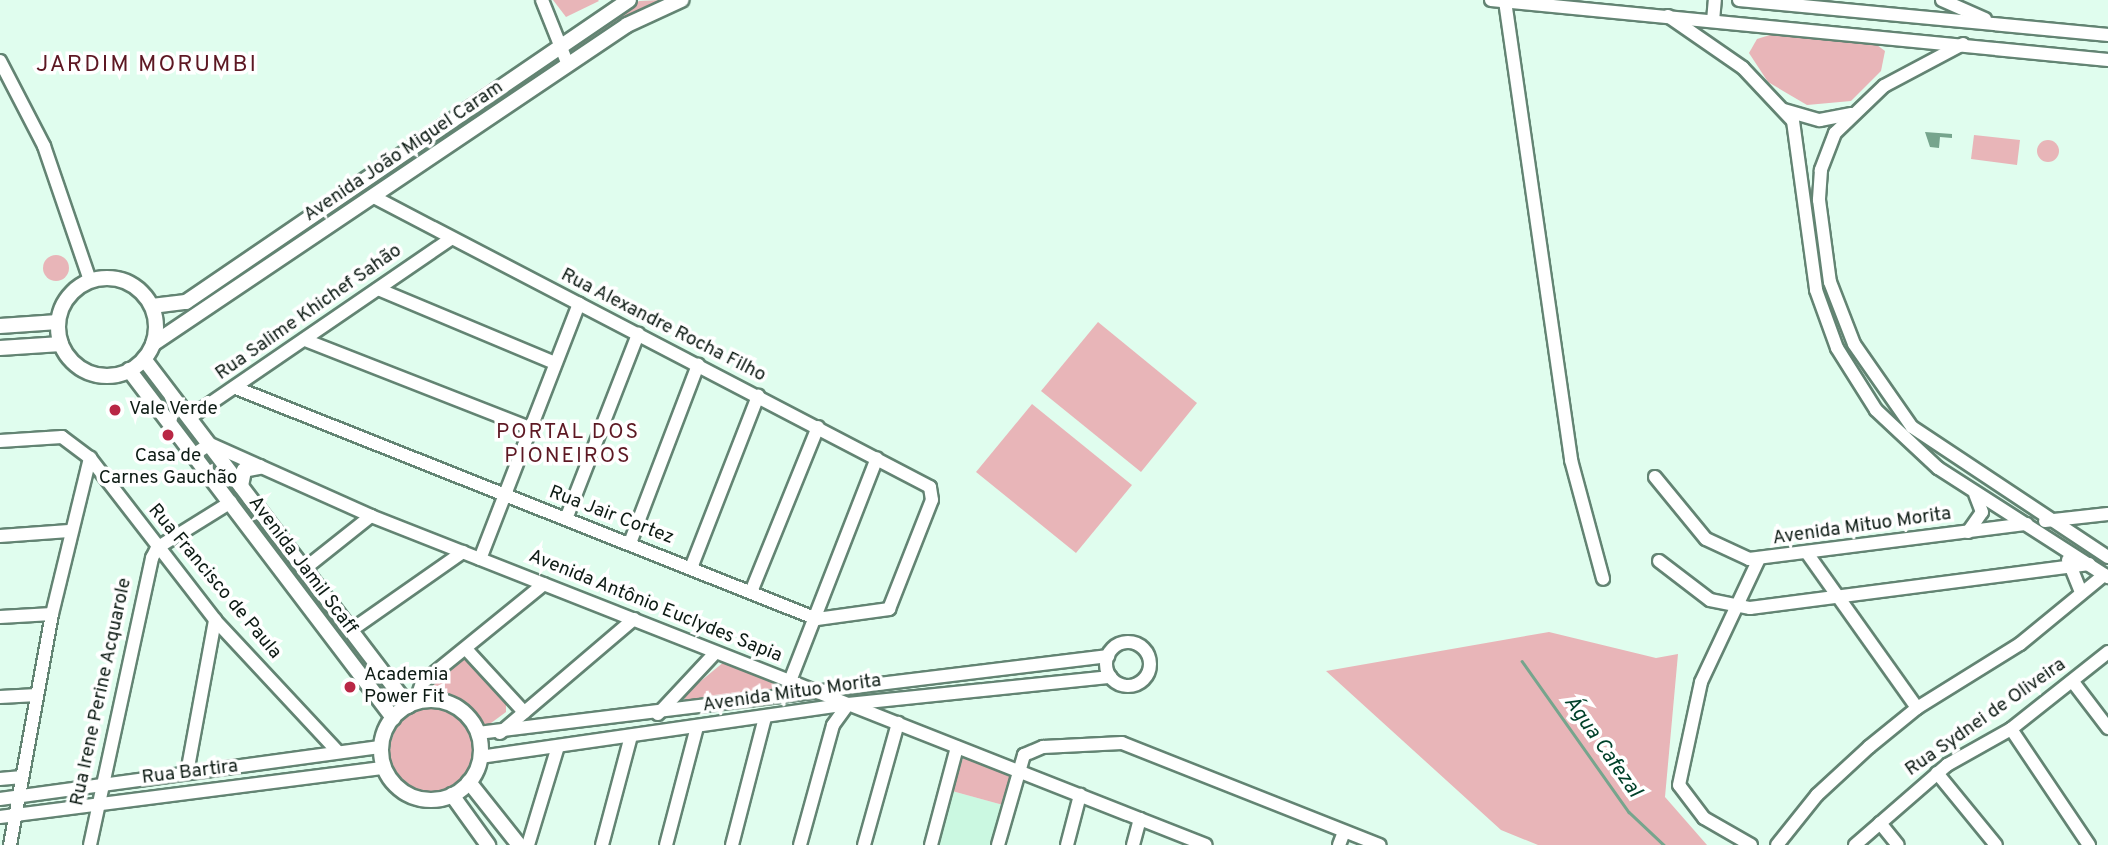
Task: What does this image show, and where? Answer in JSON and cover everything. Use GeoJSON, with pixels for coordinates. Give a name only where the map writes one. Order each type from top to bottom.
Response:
{"type":"FeatureCollection","features":[{"type":"Feature","properties":{"kind":"main road","name":"Avenida João Miguel Caram"},"geometry":{"type":"LineString","coordinates":[[152,306],[186,302],[559,44],[629,0]]}},
{"type":"Feature","properties":{"kind":"main road","name":"Avenida João Miguel Caram"},"geometry":{"type":"LineString","coordinates":[[153,344],[568,65],[681,0]]}},
{"type":"Feature","properties":{"kind":"main road"},"geometry":{"type":"LineString","coordinates":[[90,281],[129,283],[152,306],[153,344],[144,359],[129,370],[86,371],[61,344],[58,322],[70,293],[90,281]]}},
{"type":"Feature","properties":{"kind":"main road"},"geometry":{"type":"LineString","coordinates":[[0,326],[58,322]]}},
{"type":"Feature","properties":{"kind":"main road"},"geometry":{"type":"LineString","coordinates":[[0,348],[61,344]]}},
{"type":"Feature","properties":{"kind":"main road","name":"Avenida Jamil Scaff"},"geometry":{"type":"LineString","coordinates":[[144,359],[350,631],[411,704]]}},
{"type":"Feature","properties":{"kind":"main road","name":"Avenida Jamil Scaff"},"geometry":{"type":"LineString","coordinates":[[129,370],[393,718]]}},
{"type":"Feature","properties":{"kind":"main road"},"geometry":{"type":"LineString","coordinates":[[241,486],[244,470],[260,467]]}},
{"type":"Feature","properties":{"kind":"main road"},"geometry":{"type":"LineString","coordinates":[[411,704],[456,707],[478,733],[480,757],[469,782],[452,795],[413,796],[384,768],[381,747],[393,718],[411,704]]}},
{"type":"Feature","properties":{"kind":"main road"},"geometry":{"type":"LineString","coordinates":[[469,782],[519,845]]}},
{"type":"Feature","properties":{"kind":"main road"},"geometry":{"type":"LineString","coordinates":[[452,795],[485,845]]}},
{"type":"Feature","properties":{"kind":"street"},"geometry":{"type":"LineString","coordinates":[[542,0],[568,65]]}},
{"type":"Feature","properties":{"kind":"street"},"geometry":{"type":"LineString","coordinates":[[1491,0],[1628,5],[1668,16],[1945,41],[2108,60]]}},
{"type":"Feature","properties":{"kind":"street"},"geometry":{"type":"LineString","coordinates":[[1713,21],[1715,0]]}},
{"type":"Feature","properties":{"kind":"street"},"geometry":{"type":"LineString","coordinates":[[1739,0],[2108,35]]}},
{"type":"Feature","properties":{"kind":"street"},"geometry":{"type":"LineString","coordinates":[[1935,55],[1945,41],[1949,20],[1941,0]]}},
{"type":"Feature","properties":{"kind":"street"},"geometry":{"type":"LineString","coordinates":[[1941,0],[2002,24]]}},
{"type":"Feature","properties":{"kind":"street"},"geometry":{"type":"LineString","coordinates":[[1506,1],[1572,460],[1603,579]]}},
{"type":"Feature","properties":{"kind":"street"},"geometry":{"type":"LineString","coordinates":[[1668,16],[1743,68],[1784,110],[1797,133],[1809,256],[1838,348],[1888,424],[1975,494],[2088,564]]}},
{"type":"Feature","properties":{"kind":"street"},"geometry":{"type":"LineString","coordinates":[[1963,44],[1935,55],[1850,114],[1826,152],[1819,200],[1830,282],[1854,344],[1912,427],[2047,521],[2107,568]]}},
{"type":"Feature","properties":{"kind":"street"},"geometry":{"type":"LineString","coordinates":[[0,61],[44,146],[90,281]]}},
{"type":"Feature","properties":{"kind":"street"},"geometry":{"type":"LineString","coordinates":[[1784,110],[1820,120],[1850,114]]}},
{"type":"Feature","properties":{"kind":"street","name":"Rua Alexandre Rocha Filho"},"geometry":{"type":"LineString","coordinates":[[372,196],[450,239],[877,458],[933,492],[889,609],[817,619]]}},
{"type":"Feature","properties":{"kind":"street","name":"Rua Salime Khichef Sahão"},"geometry":{"type":"LineString","coordinates":[[189,418],[450,239]]}},
{"type":"Feature","properties":{"kind":"street"},"geometry":{"type":"LineString","coordinates":[[378,289],[555,363]]}},
{"type":"Feature","properties":{"kind":"street"},"geometry":{"type":"LineString","coordinates":[[480,559],[579,304]]}},
{"type":"Feature","properties":{"kind":"street"},"geometry":{"type":"LineString","coordinates":[[566,519],[638,334]]}},
{"type":"Feature","properties":{"kind":"street"},"geometry":{"type":"LineString","coordinates":[[305,340],[529,428]]}},
{"type":"Feature","properties":{"kind":"street"},"geometry":{"type":"LineString","coordinates":[[630,543],[698,365]]}},
{"type":"Feature","properties":{"kind":"street","name":"Rua Jair Cortez"},"geometry":{"type":"LineString","coordinates":[[236,388],[817,619]]}},
{"type":"Feature","properties":{"kind":"street"},"geometry":{"type":"LineString","coordinates":[[691,568],[758,396]]}},
{"type":"Feature","properties":{"kind":"street"},"geometry":{"type":"LineString","coordinates":[[751,592],[817,427]]}},
{"type":"Feature","properties":{"kind":"street","name":"Rua Francisco de Paula"},"geometry":{"type":"LineString","coordinates":[[0,441],[62,437],[90,458],[215,620],[338,752]]}},
{"type":"Feature","properties":{"kind":"street"},"geometry":{"type":"LineString","coordinates":[[193,455],[210,444]]}},
{"type":"Feature","properties":{"kind":"street","name":"Avenida Antônio Euclydes Sapia"},"geometry":{"type":"LineString","coordinates":[[210,444],[371,516],[790,681],[811,692],[898,723],[1202,844]]}},
{"type":"Feature","properties":{"kind":"street"},"geometry":{"type":"LineString","coordinates":[[10,845],[69,531],[90,458]]}},
{"type":"Feature","properties":{"kind":"street"},"geometry":{"type":"LineString","coordinates":[[790,681],[817,619],[877,458]]}},
{"type":"Feature","properties":{"kind":"street","name":"Avenida Mituo Morita"},"geometry":{"type":"LineString","coordinates":[[1655,477],[1706,539],[1734,555],[1759,559],[2108,514]]}},
{"type":"Feature","properties":{"kind":"street"},"geometry":{"type":"LineString","coordinates":[[1967,532],[1982,512],[1975,494]]}},
{"type":"Feature","properties":{"kind":"street"},"geometry":{"type":"LineString","coordinates":[[157,548],[231,502]]}},
{"type":"Feature","properties":{"kind":"street"},"geometry":{"type":"LineString","coordinates":[[303,570],[371,516]]}},
{"type":"Feature","properties":{"kind":"street"},"geometry":{"type":"LineString","coordinates":[[0,536],[69,531]]}},
{"type":"Feature","properties":{"kind":"street"},"geometry":{"type":"LineString","coordinates":[[2059,545],[2072,566],[2081,593]]}},
{"type":"Feature","properties":{"kind":"street","name":"Rua Irene Perine Acquarole"},"geometry":{"type":"LineString","coordinates":[[90,845],[157,548]]}},
{"type":"Feature","properties":{"kind":"street"},"geometry":{"type":"LineString","coordinates":[[350,631],[463,552]]}},
{"type":"Feature","properties":{"kind":"street"},"geometry":{"type":"LineString","coordinates":[[1807,553],[1917,708]]}},
{"type":"Feature","properties":{"kind":"street"},"geometry":{"type":"LineString","coordinates":[[1751,845],[1704,818],[1679,785],[1701,682],[1759,559]]}},
{"type":"Feature","properties":{"kind":"street"},"geometry":{"type":"LineString","coordinates":[[1659,561],[1689,587],[1736,607],[1837,597],[2088,564],[2107,568]]}},
{"type":"Feature","properties":{"kind":"street"},"geometry":{"type":"LineString","coordinates":[[1777,845],[1832,780],[1917,708],[2020,644],[2107,568]]}},
{"type":"Feature","properties":{"kind":"street"},"geometry":{"type":"LineString","coordinates":[[411,704],[422,683],[544,584]]}},
{"type":"Feature","properties":{"kind":"street"},"geometry":{"type":"LineString","coordinates":[[0,617],[52,614]]}},
{"type":"Feature","properties":{"kind":"street"},"geometry":{"type":"LineString","coordinates":[[500,733],[634,619]]}},
{"type":"Feature","properties":{"kind":"street"},"geometry":{"type":"LineString","coordinates":[[187,773],[215,620]]}},
{"type":"Feature","properties":{"kind":"street"},"geometry":{"type":"LineString","coordinates":[[1128,642],[1150,658],[1140,682],[1126,685],[1111,677],[1108,656],[1128,642]]}},
{"type":"Feature","properties":{"kind":"street"},"geometry":{"type":"LineString","coordinates":[[466,649],[524,712]]}},
{"type":"Feature","properties":{"kind":"street"},"geometry":{"type":"LineString","coordinates":[[658,714],[715,653]]}},
{"type":"Feature","properties":{"kind":"street","name":"Avenida Mituo Morita"},"geometry":{"type":"LineString","coordinates":[[478,733],[500,733],[658,714],[811,692],[1108,656]]}},
{"type":"Feature","properties":{"kind":"street","name":"Rua Sydnei de Oliveira"},"geometry":{"type":"LineString","coordinates":[[1855,845],[1937,774],[2011,729],[2106,658]]}},
{"type":"Feature","properties":{"kind":"street","name":"Avenida Mituo Morita"},"geometry":{"type":"LineString","coordinates":[[480,757],[848,704],[1111,677]]}},
{"type":"Feature","properties":{"kind":"street"},"geometry":{"type":"LineString","coordinates":[[2073,682],[2108,729]]}},
{"type":"Feature","properties":{"kind":"street"},"geometry":{"type":"LineString","coordinates":[[0,697],[37,695]]}},
{"type":"Feature","properties":{"kind":"street"},"geometry":{"type":"LineString","coordinates":[[800,845],[834,725],[848,704]]}},
{"type":"Feature","properties":{"kind":"street"},"geometry":{"type":"LineString","coordinates":[[732,845],[765,717]]}},
{"type":"Feature","properties":{"kind":"street"},"geometry":{"type":"LineString","coordinates":[[864,845],[898,723]]}},
{"type":"Feature","properties":{"kind":"street"},"geometry":{"type":"LineString","coordinates":[[666,845],[697,727]]}},
{"type":"Feature","properties":{"kind":"street"},"geometry":{"type":"LineString","coordinates":[[2011,729],[2089,845]]}},
{"type":"Feature","properties":{"kind":"street"},"geometry":{"type":"LineString","coordinates":[[602,845],[631,736]]}},
{"type":"Feature","properties":{"kind":"street"},"geometry":{"type":"LineString","coordinates":[[998,845],[1017,771],[1030,751],[1122,743],[1380,845]]}},
{"type":"Feature","properties":{"kind":"street"},"geometry":{"type":"LineString","coordinates":[[528,845],[558,746]]}},
{"type":"Feature","properties":{"kind":"street","name":"Rua Bartira"},"geometry":{"type":"LineString","coordinates":[[0,799],[381,747]]}},
{"type":"Feature","properties":{"kind":"street"},"geometry":{"type":"LineString","coordinates":[[931,845],[957,747]]}},
{"type":"Feature","properties":{"kind":"street","name":"Rua Bartira"},"geometry":{"type":"LineString","coordinates":[[0,817],[384,768]]}},
{"type":"Feature","properties":{"kind":"street"},"geometry":{"type":"LineString","coordinates":[[1937,774],[1996,845]]}},
{"type":"Feature","properties":{"kind":"street"},"geometry":{"type":"LineString","coordinates":[[0,779],[22,777]]}},
{"type":"Feature","properties":{"kind":"street"},"geometry":{"type":"LineString","coordinates":[[1067,845],[1080,795]]}},
{"type":"Feature","properties":{"kind":"street"},"geometry":{"type":"LineString","coordinates":[[1133,845],[1140,819]]}},
{"type":"Feature","properties":{"kind":"street"},"geometry":{"type":"LineString","coordinates":[[1880,822],[1898,845]]}},
{"type":"Feature","properties":{"kind":"street"},"geometry":{"type":"LineString","coordinates":[[1339,845],[1345,832]]}},
{"type":"Feature","properties":{"kind":"shaded area"},"geometry":{"type":"Polygon","coordinates":[[[553,0],[598,0],[599,1],[566,17],[553,0]]]}},
{"type":"Feature","properties":{"kind":"shaded area"},"geometry":{"type":"Polygon","coordinates":[[[661,0],[631,14],[569,53],[567,45],[639,1],[661,0]]]}},
{"type":"Feature","properties":{"kind":"shaded area"},"geometry":{"type":"Polygon","coordinates":[[[1773,34],[1877,45],[1885,51],[1881,71],[1851,101],[1807,105],[1768,82],[1749,53],[1757,39],[1773,34]]]}},
{"type":"Feature","properties":{"kind":"shaded area"},"geometry":{"type":"Polygon","coordinates":[[[1925,132],[1952,134],[1952,138],[1940,137],[1939,148],[1930,147],[1925,132]]]}},
{"type":"Feature","properties":{"kind":"shaded area"},"geometry":{"type":"Polygon","coordinates":[[[1974,135],[2020,140],[2017,165],[1971,159],[1974,135]]]}},
{"type":"Feature","properties":{"kind":"shaded area"},"geometry":{"type":"Polygon","coordinates":[[[2048,140],[2056,143],[2059,151],[2056,159],[2048,162],[2040,159],[2037,151],[2040,143],[2048,140]]]}},
{"type":"Feature","properties":{"kind":"shaded area"},"geometry":{"type":"Polygon","coordinates":[[[56,255],[65,259],[69,268],[65,277],[56,281],[47,277],[43,268],[47,259],[56,255]]]}},
{"type":"Feature","properties":{"kind":"shaded area"},"geometry":{"type":"Polygon","coordinates":[[[1098,322],[1197,403],[1141,472],[1041,391],[1098,322]]]}},
{"type":"Feature","properties":{"kind":"shaded area"},"geometry":{"type":"Polygon","coordinates":[[[1032,404],[1132,485],[1076,553],[976,472],[1032,404]]]}},
{"type":"Feature","properties":{"kind":"shaded area"},"geometry":{"type":"Polygon","coordinates":[[[1549,632],[1656,658],[1678,654],[1665,797],[1707,845],[1538,845],[1501,830],[1326,671],[1549,632]]]}},
{"type":"Feature","properties":{"kind":"shaded area"},"geometry":{"type":"Polygon","coordinates":[[[465,658],[506,702],[506,712],[487,726],[429,689],[465,658]]]}},
{"type":"Feature","properties":{"kind":"shaded area"},"geometry":{"type":"Polygon","coordinates":[[[725,661],[777,683],[775,692],[685,701],[684,695],[725,661]]]}},
{"type":"Feature","properties":{"kind":"shaded area"},"geometry":{"type":"Polygon","coordinates":[[[434,707],[459,714],[471,726],[478,751],[471,776],[459,788],[434,795],[409,788],[397,776],[390,751],[397,726],[409,714],[434,707]]]}},
{"type":"Feature","properties":{"kind":"shaded area"},"geometry":{"type":"Polygon","coordinates":[[[964,755],[1013,772],[1003,805],[952,791],[964,755]]]}},
{"type":"Feature","properties":{"kind":"shaded area"},"geometry":{"type":"Polygon","coordinates":[[[952,791],[1003,805],[993,845],[937,845],[952,791]]]}},
{"type":"Feature","properties":{"kind":"waterway","name":"Água Cafezal"},"geometry":{"type":"LineString","coordinates":[[1522,661],[1629,812],[1664,845]]}},
{"type":"Feature","properties":{"kind":"place","name":"Vale Verde"},"geometry":{"type":"Point","coordinates":[115,410]}},
{"type":"Feature","properties":{"kind":"place","name":"Casa de Carnes Gauchão"},"geometry":{"type":"Point","coordinates":[168,435]}},
{"type":"Feature","properties":{"kind":"place","name":"Academia Power Fit"},"geometry":{"type":"Point","coordinates":[350,687]}},
{"type":"Feature","properties":{"kind":"district","name":"JARDIM MORUMBI"},"geometry":{"type":"Point","coordinates":[147,66]}},
{"type":"Feature","properties":{"kind":"district","name":"PORTAL DOS PIONEIROS"},"geometry":{"type":"Point","coordinates":[568,445]}}]}
